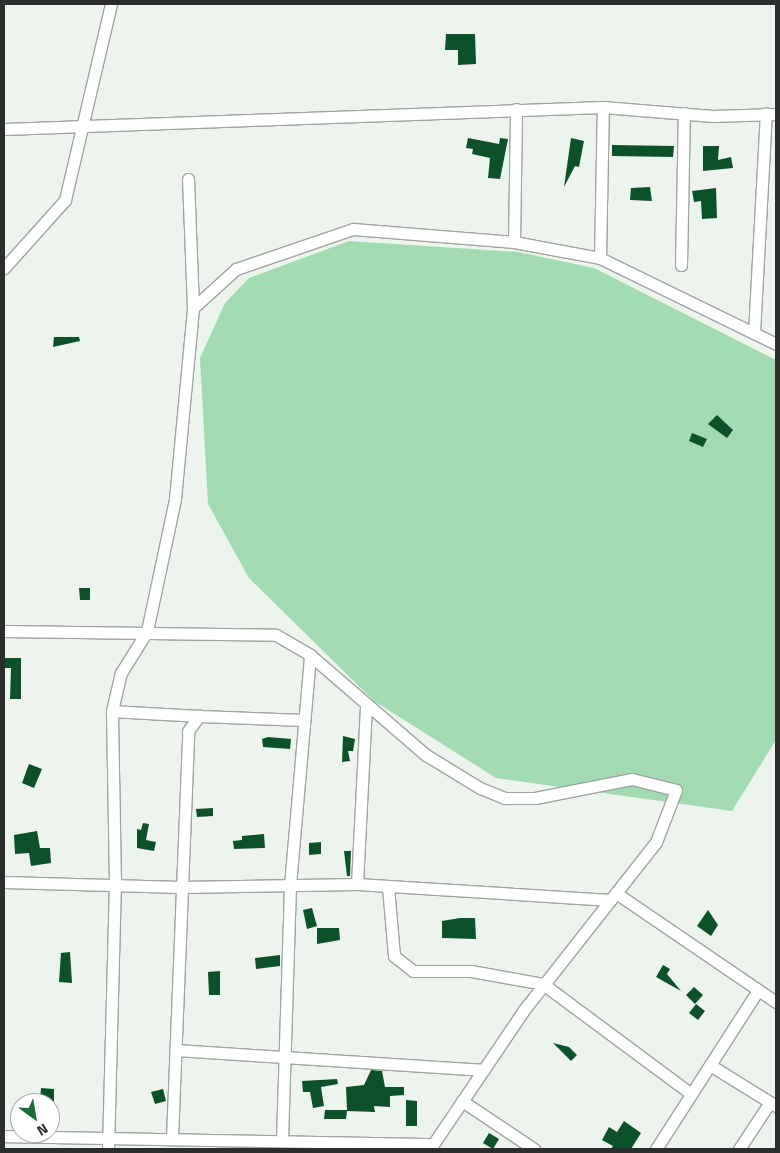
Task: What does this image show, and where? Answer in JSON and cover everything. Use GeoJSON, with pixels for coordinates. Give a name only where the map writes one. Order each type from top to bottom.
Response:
{"type":"FeatureCollection","features":[{"type":"Feature","properties":{"kind":"street"},"geometry":{"type":"LineString","coordinates":[[4,268],[65,200],[111,4]]}},
{"type":"Feature","properties":{"kind":"street"},"geometry":{"type":"LineString","coordinates":[[4,129],[83,124],[603,107],[684,113],[771,114],[754,333]]}},
{"type":"Feature","properties":{"kind":"street"},"geometry":{"type":"LineString","coordinates":[[600,258],[603,107]]}},
{"type":"Feature","properties":{"kind":"street"},"geometry":{"type":"LineString","coordinates":[[514,242],[516,109]]}},
{"type":"Feature","properties":{"kind":"street"},"geometry":{"type":"LineString","coordinates":[[681,265],[684,113]]}},
{"type":"Feature","properties":{"kind":"street"},"geometry":{"type":"LineString","coordinates":[[108,1149],[115,884],[112,711],[121,673],[147,631],[175,500],[193,308],[188,179]]}},
{"type":"Feature","properties":{"kind":"street"},"geometry":{"type":"LineString","coordinates":[[193,308],[236,269],[353,229],[514,242],[600,258],[776,344]]}},
{"type":"Feature","properties":{"kind":"street"},"geometry":{"type":"LineString","coordinates":[[4,631],[147,631],[276,636],[310,655],[366,705],[426,754],[480,788],[505,798],[535,798],[632,779],[676,790],[656,842],[543,984],[431,1147],[282,1140],[238,1144],[172,1138],[4,1136]]}},
{"type":"Feature","properties":{"kind":"street"},"geometry":{"type":"LineString","coordinates":[[282,1140],[287,1058],[290,885],[310,655]]}},
{"type":"Feature","properties":{"kind":"street"},"geometry":{"type":"LineString","coordinates":[[357,884],[366,705]]}},
{"type":"Feature","properties":{"kind":"street"},"geometry":{"type":"LineString","coordinates":[[112,711],[304,720]]}},
{"type":"Feature","properties":{"kind":"street"},"geometry":{"type":"LineString","coordinates":[[172,1138],[188,731],[200,716]]}},
{"type":"Feature","properties":{"kind":"street"},"geometry":{"type":"LineString","coordinates":[[4,882],[181,887],[357,884],[388,887],[613,896],[776,1002]]}},
{"type":"Feature","properties":{"kind":"street"},"geometry":{"type":"LineString","coordinates":[[388,887],[394,956],[413,971],[471,971],[543,984],[692,1094]]}},
{"type":"Feature","properties":{"kind":"street"},"geometry":{"type":"LineString","coordinates":[[656,1149],[758,990]]}},
{"type":"Feature","properties":{"kind":"street"},"geometry":{"type":"LineString","coordinates":[[176,1050],[483,1070]]}},
{"type":"Feature","properties":{"kind":"street"},"geometry":{"type":"LineString","coordinates":[[710,1065],[773,1104],[740,1149]]}},
{"type":"Feature","properties":{"kind":"street"},"geometry":{"type":"LineString","coordinates":[[462,1102],[534,1149]]}},
{"type":"Feature","properties":{"kind":"green space"},"geometry":{"type":"Polygon","coordinates":[[[349,241],[518,252],[594,268],[776,360],[776,740],[732,811],[496,778],[374,701],[249,578],[208,504],[200,358],[225,303],[249,278],[349,241]]]}},
{"type":"Feature","properties":{"kind":"building"},"geometry":{"type":"Polygon","coordinates":[[[446,34],[475,34],[476,64],[458,65],[458,50],[445,50],[446,34]]]}},
{"type":"Feature","properties":{"kind":"building"},"geometry":{"type":"Polygon","coordinates":[[[468,138],[499,144],[500,138],[508,139],[500,179],[488,178],[490,158],[472,154],[473,149],[466,148],[468,138]]]}},
{"type":"Feature","properties":{"kind":"building"},"geometry":{"type":"Polygon","coordinates":[[[571,138],[584,141],[579,167],[575,166],[564,187],[571,138]]]}},
{"type":"Feature","properties":{"kind":"building"},"geometry":{"type":"Polygon","coordinates":[[[612,145],[674,146],[673,157],[612,156],[612,145]]]}},
{"type":"Feature","properties":{"kind":"building"},"geometry":{"type":"Polygon","coordinates":[[[703,146],[719,146],[718,160],[731,157],[733,168],[703,171],[703,146]]]}},
{"type":"Feature","properties":{"kind":"building"},"geometry":{"type":"Polygon","coordinates":[[[650,187],[652,201],[630,200],[631,188],[650,187]]]}},
{"type":"Feature","properties":{"kind":"building"},"geometry":{"type":"Polygon","coordinates":[[[716,188],[717,218],[702,219],[701,201],[694,202],[692,191],[716,188]]]}},
{"type":"Feature","properties":{"kind":"building"},"geometry":{"type":"Polygon","coordinates":[[[54,337],[79,337],[80,341],[53,347],[54,337]]]}},
{"type":"Feature","properties":{"kind":"building"},"geometry":{"type":"Polygon","coordinates":[[[717,415],[733,430],[727,438],[708,424],[717,415]]]}},
{"type":"Feature","properties":{"kind":"building"},"geometry":{"type":"Polygon","coordinates":[[[692,433],[707,439],[703,447],[689,441],[692,433]]]}},
{"type":"Feature","properties":{"kind":"building"},"geometry":{"type":"Polygon","coordinates":[[[79,588],[90,588],[90,600],[80,600],[79,588]]]}},
{"type":"Feature","properties":{"kind":"building"},"geometry":{"type":"Polygon","coordinates":[[[4,658],[21,658],[21,699],[10,699],[11,668],[4,668],[4,658]]]}},
{"type":"Feature","properties":{"kind":"building"},"geometry":{"type":"Polygon","coordinates":[[[343,736],[355,739],[353,751],[348,751],[350,761],[342,762],[343,736]]]}},
{"type":"Feature","properties":{"kind":"building"},"geometry":{"type":"Polygon","coordinates":[[[268,737],[291,739],[290,749],[263,747],[262,739],[268,737]]]}},
{"type":"Feature","properties":{"kind":"building"},"geometry":{"type":"Polygon","coordinates":[[[29,764],[42,769],[34,788],[22,783],[29,764]]]}},
{"type":"Feature","properties":{"kind":"building"},"geometry":{"type":"Polygon","coordinates":[[[213,808],[213,816],[197,817],[196,809],[213,808]]]}},
{"type":"Feature","properties":{"kind":"building"},"geometry":{"type":"Polygon","coordinates":[[[143,823],[149,824],[146,840],[156,842],[154,851],[137,848],[137,829],[141,830],[143,823]]]}},
{"type":"Feature","properties":{"kind":"building"},"geometry":{"type":"Polygon","coordinates":[[[37,831],[40,848],[50,848],[51,863],[31,866],[29,853],[15,854],[14,835],[37,831]]]}},
{"type":"Feature","properties":{"kind":"building"},"geometry":{"type":"Polygon","coordinates":[[[264,834],[265,848],[234,849],[233,841],[242,840],[242,836],[264,834]]]}},
{"type":"Feature","properties":{"kind":"building"},"geometry":{"type":"Polygon","coordinates":[[[321,842],[321,854],[309,855],[309,843],[321,842]]]}},
{"type":"Feature","properties":{"kind":"building"},"geometry":{"type":"Polygon","coordinates":[[[344,851],[351,851],[350,876],[347,876],[344,851]]]}},
{"type":"Feature","properties":{"kind":"building"},"geometry":{"type":"Polygon","coordinates":[[[312,908],[317,926],[307,929],[303,910],[312,908]]]}},
{"type":"Feature","properties":{"kind":"building"},"geometry":{"type":"Polygon","coordinates":[[[708,910],[718,925],[711,936],[697,926],[708,910]]]}},
{"type":"Feature","properties":{"kind":"building"},"geometry":{"type":"Polygon","coordinates":[[[475,918],[476,939],[442,938],[442,921],[475,918]]]}},
{"type":"Feature","properties":{"kind":"building"},"geometry":{"type":"Polygon","coordinates":[[[317,928],[339,928],[340,940],[317,944],[317,928]]]}},
{"type":"Feature","properties":{"kind":"building"},"geometry":{"type":"Polygon","coordinates":[[[70,952],[72,983],[59,982],[61,953],[70,952]]]}},
{"type":"Feature","properties":{"kind":"building"},"geometry":{"type":"Polygon","coordinates":[[[280,955],[280,966],[256,969],[255,958],[280,955]]]}},
{"type":"Feature","properties":{"kind":"building"},"geometry":{"type":"Polygon","coordinates":[[[663,965],[670,969],[667,974],[681,991],[656,977],[663,965]]]}},
{"type":"Feature","properties":{"kind":"building"},"geometry":{"type":"Polygon","coordinates":[[[220,971],[220,995],[209,995],[208,972],[220,971]]]}},
{"type":"Feature","properties":{"kind":"building"},"geometry":{"type":"Polygon","coordinates":[[[694,987],[703,995],[695,1004],[686,995],[694,987]]]}},
{"type":"Feature","properties":{"kind":"building"},"geometry":{"type":"Polygon","coordinates":[[[696,1004],[705,1011],[698,1020],[689,1013],[696,1004]]]}},
{"type":"Feature","properties":{"kind":"building"},"geometry":{"type":"Polygon","coordinates":[[[553,1043],[569,1047],[577,1055],[571,1061],[553,1043]]]}},
{"type":"Feature","properties":{"kind":"building"},"geometry":{"type":"Polygon","coordinates":[[[371,1070],[382,1071],[385,1087],[404,1087],[404,1095],[390,1096],[390,1107],[374,1106],[375,1112],[347,1111],[346,1119],[324,1119],[325,1110],[347,1110],[346,1087],[364,1085],[371,1070]]]}},
{"type":"Feature","properties":{"kind":"building"},"geometry":{"type":"Polygon","coordinates":[[[337,1079],[338,1084],[321,1087],[324,1106],[313,1108],[310,1092],[303,1092],[302,1081],[337,1079]]]}},
{"type":"Feature","properties":{"kind":"building"},"geometry":{"type":"Polygon","coordinates":[[[41,1088],[54,1089],[54,1093],[41,1093],[41,1088]]]}},
{"type":"Feature","properties":{"kind":"building"},"geometry":{"type":"Polygon","coordinates":[[[163,1089],[166,1101],[155,1104],[151,1092],[163,1089]]]}},
{"type":"Feature","properties":{"kind":"building"},"geometry":{"type":"Polygon","coordinates":[[[406,1100],[417,1101],[417,1126],[406,1126],[406,1100]]]}},
{"type":"Feature","properties":{"kind":"building"},"geometry":{"type":"Polygon","coordinates":[[[624,1121],[641,1133],[631,1149],[611,1149],[613,1146],[602,1140],[609,1127],[617,1132],[624,1121]]]}},
{"type":"Feature","properties":{"kind":"building"},"geometry":{"type":"Polygon","coordinates":[[[489,1133],[499,1139],[493,1149],[483,1143],[489,1133]]]}}]}
